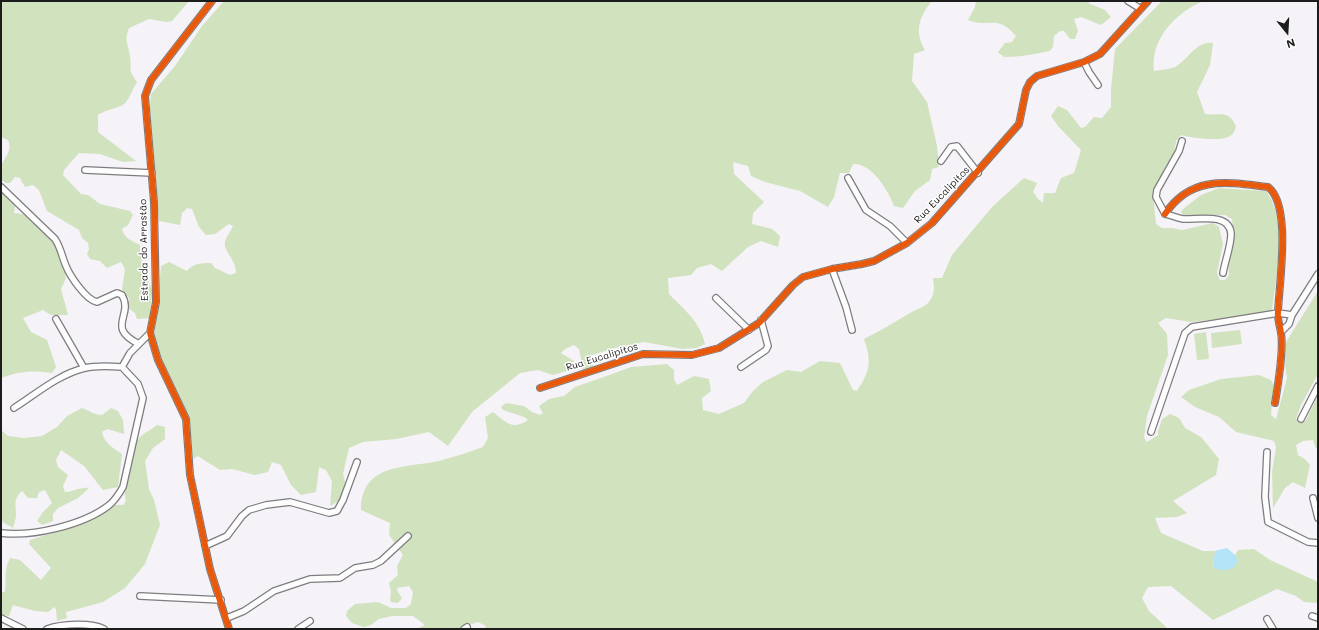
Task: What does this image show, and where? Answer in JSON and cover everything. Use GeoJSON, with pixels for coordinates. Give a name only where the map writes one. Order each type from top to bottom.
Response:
{"type":"FeatureCollection","features":[{"type":"Feature","properties":{"kind":"street"},"geometry":{"type":"LineString","coordinates":[[1128,1],[1141,10]]}},
{"type":"Feature","properties":{"kind":"street","name":"Rua Eucalipitos"},"geometry":{"type":"LineString","coordinates":[[540,388],[644,354],[692,354],[719,348],[749,330],[761,320],[798,281],[804,277],[832,269],[862,264],[874,260],[907,243],[932,223],[978,173],[1019,124],[1026,90],[1030,82],[1037,76],[1084,62],[1100,54],[1148,1]]}},
{"type":"Feature","properties":{"kind":"street","name":"Estrada do Arrastão"},"geometry":{"type":"LineString","coordinates":[[209,2],[146,89],[145,107],[154,202],[156,302],[150,334],[158,360],[186,418],[190,475],[212,576],[227,618],[229,629]]}},
{"type":"Feature","properties":{"kind":"street"},"geometry":{"type":"LineString","coordinates":[[1084,62],[1088,72],[1098,85]]}},
{"type":"Feature","properties":{"kind":"street"},"geometry":{"type":"LineString","coordinates":[[1182,141],[1179,151],[1157,190],[1156,197],[1165,214],[1183,219],[1216,219],[1225,222],[1229,226],[1231,234],[1223,273]]}},
{"type":"Feature","properties":{"kind":"street"},"geometry":{"type":"LineString","coordinates":[[941,161],[951,147],[957,146],[978,173]]}},
{"type":"Feature","properties":{"kind":"street"},"geometry":{"type":"LineString","coordinates":[[85,170],[152,172]]}},
{"type":"Feature","properties":{"kind":"street"},"geometry":{"type":"LineString","coordinates":[[848,178],[866,210],[890,226],[907,243]]}},
{"type":"Feature","properties":{"kind":"street"},"geometry":{"type":"LineString","coordinates":[[1165,214],[1174,201],[1186,191],[1206,185],[1225,182],[1268,187],[1276,196],[1282,225],[1283,244],[1278,313],[1281,332],[1280,380],[1275,403]]}},
{"type":"Feature","properties":{"kind":"street"},"geometry":{"type":"LineString","coordinates":[[1,187],[55,240],[62,250],[70,274],[90,300],[97,302],[116,293],[122,294],[125,301],[122,332],[126,338],[139,344]]}},
{"type":"Feature","properties":{"kind":"street"},"geometry":{"type":"LineString","coordinates":[[832,269],[846,307],[852,330]]}},
{"type":"Feature","properties":{"kind":"street"},"geometry":{"type":"LineString","coordinates":[[1281,332],[1289,324],[1292,315],[1318,274]]}},
{"type":"Feature","properties":{"kind":"street"},"geometry":{"type":"LineString","coordinates":[[716,298],[749,330]]}},
{"type":"Feature","properties":{"kind":"street"},"geometry":{"type":"LineString","coordinates":[[1151,432],[1185,332],[1192,327],[1278,313],[1292,315]]}},
{"type":"Feature","properties":{"kind":"street"},"geometry":{"type":"LineString","coordinates":[[56,319],[84,368]]}},
{"type":"Feature","properties":{"kind":"street"},"geometry":{"type":"LineString","coordinates":[[741,367],[766,350],[768,346],[761,320]]}},
{"type":"Feature","properties":{"kind":"street"},"geometry":{"type":"LineString","coordinates":[[122,367],[130,353],[150,334]]}},
{"type":"Feature","properties":{"kind":"street"},"geometry":{"type":"LineString","coordinates":[[1,533],[18,534],[50,530],[91,516],[108,506],[118,497],[123,487],[143,398],[138,384],[122,367],[103,366],[84,368],[62,377],[14,408]]}},
{"type":"Feature","properties":{"kind":"street"},"geometry":{"type":"LineString","coordinates":[[1301,419],[1318,386]]}},
{"type":"Feature","properties":{"kind":"street"},"geometry":{"type":"LineString","coordinates":[[1267,452],[1265,497],[1268,522],[1308,542],[1318,543]]}},
{"type":"Feature","properties":{"kind":"street"},"geometry":{"type":"LineString","coordinates":[[205,546],[227,536],[242,516],[249,510],[266,505],[290,502],[329,513],[337,511],[343,500],[357,462]]}},
{"type":"Feature","properties":{"kind":"street"},"geometry":{"type":"LineString","coordinates":[[1313,498],[1318,518]]}},
{"type":"Feature","properties":{"kind":"street"},"geometry":{"type":"LineString","coordinates":[[227,618],[244,611],[274,591],[310,579],[340,578],[355,568],[373,565],[380,561],[408,536]]}},
{"type":"Feature","properties":{"kind":"street"},"geometry":{"type":"LineString","coordinates":[[140,596],[221,600]]}},
{"type":"Feature","properties":{"kind":"street"},"geometry":{"type":"LineString","coordinates":[[1312,616],[1318,618]]}},
{"type":"Feature","properties":{"kind":"street"},"geometry":{"type":"LineString","coordinates":[[1,618],[23,629]]}},
{"type":"Feature","properties":{"kind":"street"},"geometry":{"type":"LineString","coordinates":[[1267,619],[1273,629]]}},
{"type":"Feature","properties":{"kind":"street"},"geometry":{"type":"LineString","coordinates":[[298,629],[310,621]]}},
{"type":"Feature","properties":{"kind":"street"},"geometry":{"type":"LineString","coordinates":[[47,629],[72,624],[93,626],[104,629]]}},
{"type":"Feature","properties":{"kind":"green space"},"geometry":{"type":"Polygon","coordinates":[[[1,1],[189,1],[172,21],[166,22],[149,19],[129,28],[127,39],[130,56],[130,69],[137,82],[128,100],[124,104],[98,115],[98,132],[136,161],[123,162],[100,154],[79,153],[64,170],[63,175],[81,194],[88,195],[100,204],[130,211],[133,215],[128,225],[122,229],[126,237],[140,245],[143,276],[149,282],[152,290],[150,318],[137,319],[135,313],[128,308],[129,298],[122,289],[125,269],[121,262],[107,268],[100,261],[90,259],[87,254],[89,249],[88,243],[82,238],[79,230],[47,211],[39,190],[33,185],[25,187],[20,178],[15,177],[10,183],[6,183],[1,180],[1,167],[8,154],[9,144],[8,140],[1,137],[1,1]]]}},
{"type":"Feature","properties":{"kind":"green space"},"geometry":{"type":"Polygon","coordinates":[[[224,1],[932,1],[921,18],[919,31],[925,50],[914,54],[912,81],[927,102],[937,146],[939,167],[932,169],[930,180],[915,191],[903,208],[894,206],[884,186],[873,172],[860,165],[853,164],[849,173],[840,173],[834,197],[828,207],[800,191],[765,182],[751,176],[748,166],[733,162],[734,174],[764,202],[753,213],[752,224],[772,229],[780,236],[778,247],[761,241],[748,247],[722,271],[711,264],[697,268],[691,275],[668,278],[669,294],[695,322],[703,336],[705,344],[697,348],[683,349],[644,342],[615,348],[589,356],[596,372],[587,375],[583,370],[579,349],[574,345],[565,349],[561,353],[574,361],[570,370],[553,375],[538,370],[520,373],[472,412],[448,446],[429,432],[396,439],[363,442],[349,448],[343,474],[346,487],[340,500],[330,506],[332,481],[326,470],[319,467],[316,492],[301,495],[291,485],[281,465],[272,462],[268,472],[255,475],[232,469],[220,470],[198,456],[193,459],[187,417],[168,378],[154,339],[161,266],[169,262],[187,271],[189,268],[201,263],[211,263],[215,268],[230,275],[236,273],[234,263],[225,245],[225,241],[233,226],[229,224],[215,234],[206,235],[199,227],[192,209],[187,208],[182,213],[180,225],[159,221],[148,126],[151,94],[175,66],[202,26],[224,1]]]}},
{"type":"Feature","properties":{"kind":"green space"},"geometry":{"type":"Polygon","coordinates":[[[976,1],[1091,1],[1088,3],[1105,10],[1111,17],[1101,25],[1081,17],[1074,19],[1078,31],[1075,39],[1070,39],[1064,31],[1060,31],[1054,36],[1053,47],[1050,51],[1021,56],[1004,57],[998,52],[1005,43],[1012,42],[1016,36],[1009,29],[998,23],[982,23],[968,20],[975,7],[976,1]]]}},
{"type":"Feature","properties":{"kind":"green space"},"geometry":{"type":"Polygon","coordinates":[[[1162,1],[1204,1],[1184,12],[1167,28],[1156,48],[1154,71],[1175,67],[1197,48],[1207,43],[1213,43],[1210,65],[1197,92],[1205,114],[1227,115],[1236,126],[1232,134],[1226,138],[1206,139],[1181,135],[1176,141],[1174,155],[1165,168],[1153,194],[1156,224],[1162,228],[1182,230],[1213,223],[1219,227],[1223,244],[1217,273],[1220,280],[1225,280],[1229,275],[1228,264],[1234,241],[1232,219],[1225,215],[1184,216],[1181,212],[1201,195],[1219,188],[1266,191],[1273,203],[1277,217],[1279,249],[1272,311],[1267,314],[1191,322],[1166,318],[1158,323],[1167,334],[1168,355],[1147,416],[1144,438],[1147,442],[1158,435],[1162,419],[1170,414],[1179,418],[1185,428],[1201,437],[1219,459],[1216,475],[1173,501],[1187,513],[1177,517],[1155,518],[1161,533],[1203,551],[1215,551],[1213,567],[1238,562],[1235,555],[1238,550],[1254,549],[1270,560],[1316,581],[1318,583],[1318,603],[1304,602],[1296,596],[1277,589],[1213,620],[1171,586],[1148,587],[1142,598],[1149,611],[1166,627],[1165,629],[484,629],[486,626],[478,622],[457,629],[416,629],[425,625],[413,616],[392,616],[379,619],[371,625],[364,627],[352,623],[346,616],[347,611],[355,604],[378,602],[391,608],[406,608],[411,604],[413,592],[409,586],[397,588],[402,598],[398,603],[391,602],[389,583],[398,575],[397,566],[403,555],[389,535],[390,523],[361,510],[363,495],[369,484],[377,476],[388,470],[439,461],[483,447],[488,438],[485,417],[493,412],[509,424],[513,425],[518,425],[528,420],[524,417],[503,410],[501,407],[506,403],[524,406],[532,412],[540,415],[543,413],[539,406],[549,399],[564,396],[575,387],[631,367],[667,364],[674,370],[674,379],[677,385],[694,376],[709,379],[711,391],[702,398],[703,410],[719,414],[744,403],[753,391],[763,382],[787,370],[801,372],[820,361],[840,363],[853,390],[857,391],[865,378],[869,360],[864,339],[928,303],[934,292],[933,278],[942,278],[952,255],[992,207],[1024,178],[1037,183],[1033,192],[1043,203],[1044,193],[1055,193],[1061,178],[1074,173],[1081,150],[1058,126],[1051,116],[1058,106],[1067,110],[1081,128],[1085,127],[1094,117],[1102,118],[1111,107],[1111,89],[1115,49],[1162,1]]]}},
{"type":"Feature","properties":{"kind":"green space"},"geometry":{"type":"Polygon","coordinates":[[[1,191],[11,199],[15,206],[14,213],[24,214],[60,249],[66,278],[61,289],[68,315],[51,315],[43,310],[23,318],[31,332],[47,340],[56,367],[52,373],[26,372],[1,378],[1,191]]]}},
{"type":"Feature","properties":{"kind":"green space"},"geometry":{"type":"Polygon","coordinates":[[[1318,291],[1318,374],[1301,405],[1296,419],[1300,423],[1306,420],[1318,395],[1318,446],[1316,449],[1313,440],[1303,441],[1296,445],[1298,455],[1305,459],[1310,465],[1305,488],[1293,482],[1285,488],[1273,508],[1272,472],[1276,447],[1274,441],[1236,432],[1219,417],[1195,407],[1181,397],[1189,390],[1221,379],[1259,375],[1271,380],[1274,386],[1271,415],[1276,419],[1287,378],[1285,365],[1286,342],[1318,291]]]}},
{"type":"Feature","properties":{"kind":"green space"},"geometry":{"type":"Polygon","coordinates":[[[1240,330],[1242,344],[1212,348],[1211,333],[1240,330]]]}},
{"type":"Feature","properties":{"kind":"green space"},"geometry":{"type":"Polygon","coordinates":[[[1206,332],[1209,359],[1197,360],[1194,334],[1206,332]]]}},
{"type":"Feature","properties":{"kind":"green space"},"geometry":{"type":"Polygon","coordinates":[[[82,408],[94,414],[102,415],[111,408],[118,411],[123,420],[124,434],[107,429],[102,432],[107,442],[122,454],[118,487],[103,490],[84,466],[61,450],[56,460],[58,467],[68,475],[63,486],[65,492],[89,488],[78,498],[58,508],[53,514],[53,521],[42,525],[37,521],[52,503],[45,490],[39,492],[37,498],[28,498],[22,491],[16,499],[16,517],[13,528],[3,522],[1,517],[1,430],[8,436],[24,438],[42,436],[57,427],[67,416],[82,408]]]}},
{"type":"Feature","properties":{"kind":"green space"},"geometry":{"type":"Polygon","coordinates":[[[157,425],[165,427],[165,439],[153,448],[145,461],[149,489],[154,500],[160,525],[145,564],[125,588],[103,602],[66,612],[67,618],[57,621],[56,609],[54,607],[48,612],[35,611],[13,605],[9,616],[1,615],[1,592],[5,592],[6,571],[10,558],[20,560],[41,580],[51,568],[29,544],[30,540],[73,526],[114,505],[123,505],[126,501],[124,486],[130,454],[139,439],[157,425]]]}},
{"type":"Feature","properties":{"kind":"water"},"geometry":{"type":"Polygon","coordinates":[[[1227,548],[1235,555],[1238,561],[1232,569],[1220,570],[1213,567],[1215,551],[1227,548]]]}},
{"type":"Feature","properties":{"kind":"cycle path"},"geometry":{"type":"LineString","coordinates":[[212,1],[151,80],[145,96],[154,202],[156,302],[150,333],[158,360],[186,419],[190,475],[210,569],[229,629]]}},
{"type":"Feature","properties":{"kind":"cycle path"},"geometry":{"type":"LineString","coordinates":[[540,388],[643,354],[692,355],[719,348],[759,323],[793,285],[803,277],[832,269],[874,261],[907,243],[932,223],[1019,124],[1026,90],[1030,82],[1037,76],[1084,62],[1100,54],[1148,1]]}},
{"type":"Feature","properties":{"kind":"cycle path"},"geometry":{"type":"LineString","coordinates":[[1165,214],[1175,201],[1186,193],[1198,187],[1211,184],[1224,183],[1268,187],[1275,196],[1280,210],[1282,227],[1282,265],[1278,315],[1282,349],[1275,403]]}}]}
